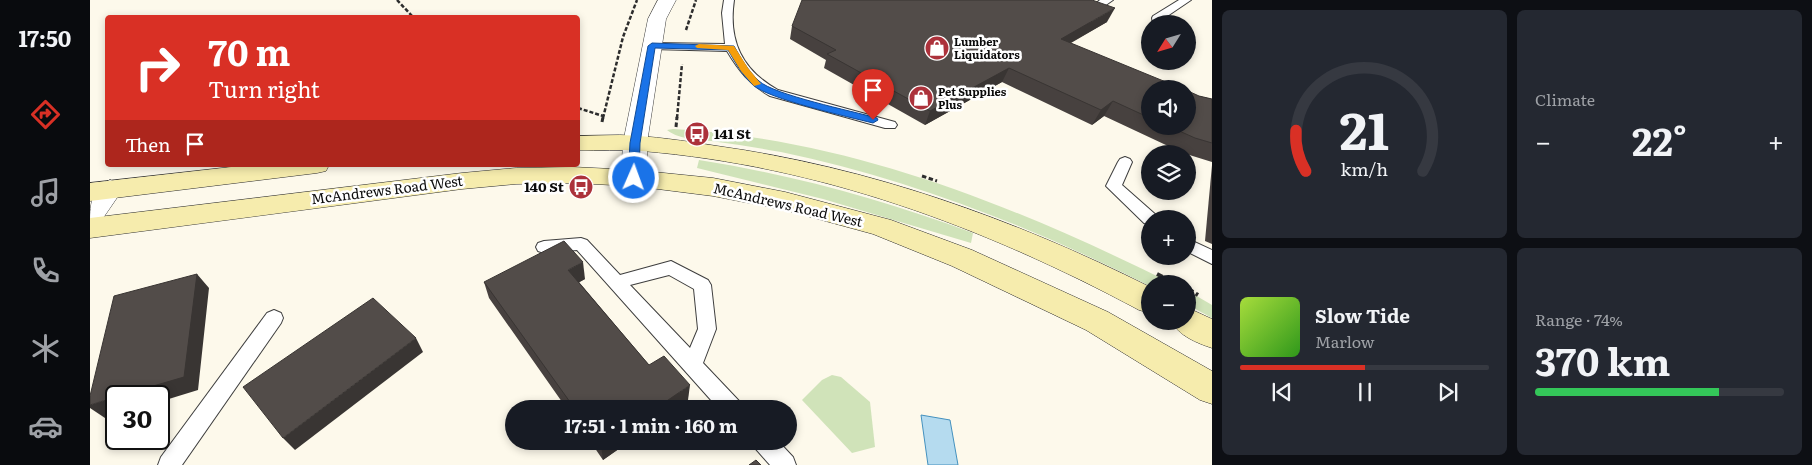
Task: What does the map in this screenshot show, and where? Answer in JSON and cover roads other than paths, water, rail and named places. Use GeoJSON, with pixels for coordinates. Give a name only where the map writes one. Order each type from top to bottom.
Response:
{"type":"FeatureCollection","features":[{"type":"Feature","properties":{"kind":"main road"},"geometry":{"type":"LineString","coordinates":[[580,143],[635,143],[722,153],[798,167],[894,193],[977,222],[1052,253],[1141,296]]}},
{"type":"Feature","properties":{"kind":"main road"},"geometry":{"type":"LineString","coordinates":[[100,190],[300,167]]}},
{"type":"Feature","properties":{"kind":"main road","name":"McAndrews Road West"},"geometry":{"type":"LineString","coordinates":[[90,228],[462,180],[516,176],[572,175],[634,178],[713,187],[758,196],[881,227],[962,258],[1089,317],[1212,389]]}},
{"type":"Feature","properties":{"kind":"main road"},"geometry":{"type":"LineString","coordinates":[[1196,326],[1212,335]]}},
{"type":"Feature","properties":{"kind":"street"},"geometry":{"type":"LineString","coordinates":[[634,178],[635,143],[657,19],[667,0]]}},
{"type":"Feature","properties":{"kind":"street"},"geometry":{"type":"LineString","coordinates":[[90,217],[100,190]]}},
{"type":"Feature","properties":{"kind":"lane"},"geometry":{"type":"LineString","coordinates":[[729,0],[727,14],[731,48],[744,70],[757,84],[774,93],[890,125]]}},
{"type":"Feature","properties":{"kind":"lane"},"geometry":{"type":"LineString","coordinates":[[1161,15],[1186,0]]}},
{"type":"Feature","properties":{"kind":"lane"},"geometry":{"type":"LineString","coordinates":[[652,46],[731,48]]}},
{"type":"Feature","properties":{"kind":"lane"},"geometry":{"type":"LineString","coordinates":[[1125,162],[1114,186],[1141,211]]}},
{"type":"Feature","properties":{"kind":"lane"},"geometry":{"type":"LineString","coordinates":[[544,247],[581,244],[724,400]]}},
{"type":"Feature","properties":{"kind":"lane"},"geometry":{"type":"LineString","coordinates":[[1196,249],[1212,258]]}},
{"type":"Feature","properties":{"kind":"lane"},"geometry":{"type":"LineString","coordinates":[[617,282],[671,268],[702,285],[708,329],[693,364]]}},
{"type":"Feature","properties":{"kind":"lane"},"geometry":{"type":"LineString","coordinates":[[169,465],[274,318]]}},
{"type":"Feature","properties":{"kind":"lane"},"geometry":{"type":"LineString","coordinates":[[771,450],[785,465]]}},
{"type":"Feature","properties":{"kind":"water"},"geometry":{"type":"Polygon","coordinates":[[[921,415],[950,420],[958,465],[928,465],[921,415]]]}},
{"type":"Feature","properties":{"kind":"place","name":"Lumber Liquidators"},"geometry":{"type":"Point","coordinates":[937,48]}},
{"type":"Feature","properties":{"kind":"place","name":"Pet Supplies Plus"},"geometry":{"type":"Point","coordinates":[921,98]}},
{"type":"Feature","properties":{"kind":"place","name":"141 St"},"geometry":{"type":"Point","coordinates":[697,134]}},
{"type":"Feature","properties":{"kind":"place","name":"140 St"},"geometry":{"type":"Point","coordinates":[581,187]}}]}
